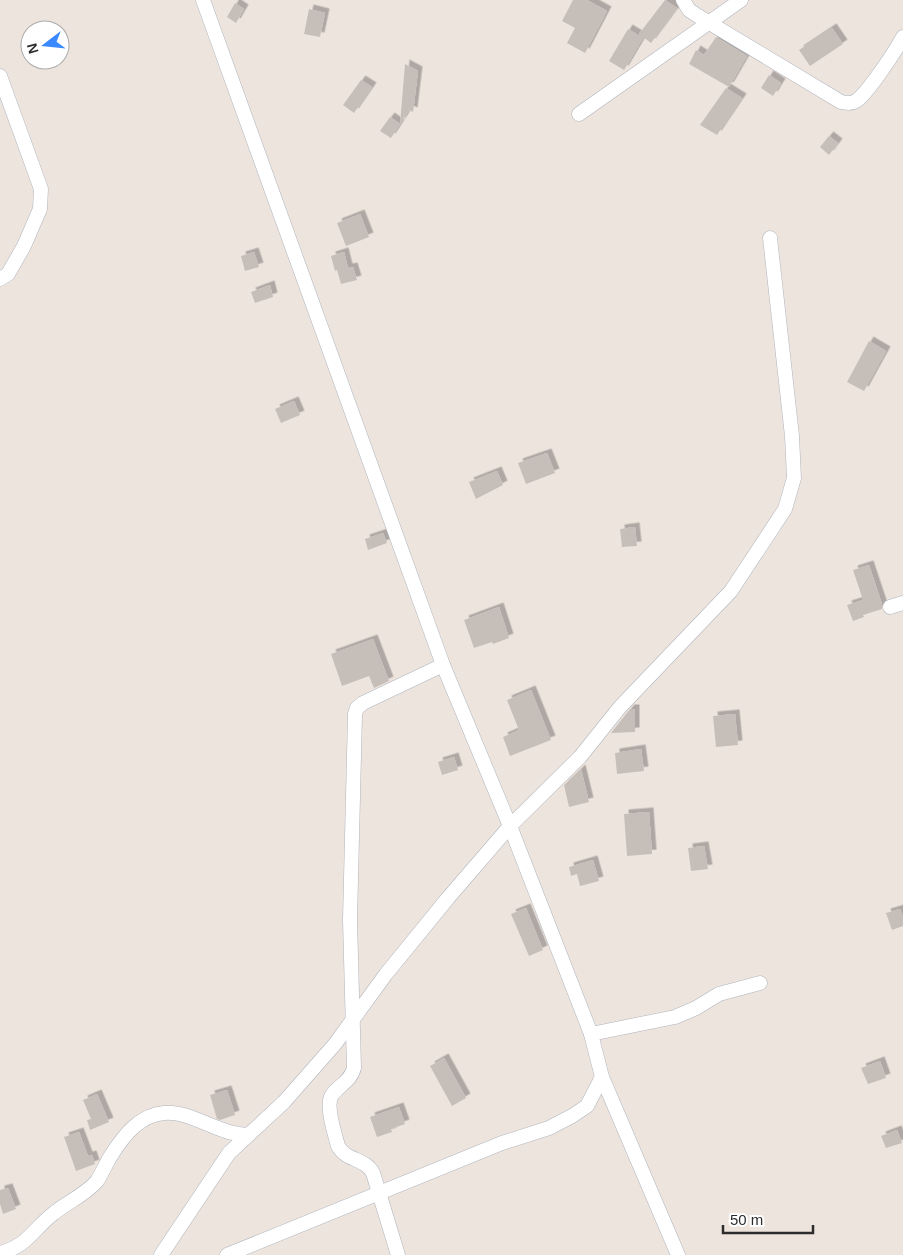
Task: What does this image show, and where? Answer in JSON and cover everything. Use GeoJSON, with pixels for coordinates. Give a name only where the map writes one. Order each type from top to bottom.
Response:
{"type":"FeatureCollection","features":[{"type":"Feature","properties":{"kind":"street"},"geometry":{"type":"LineString","coordinates":[[203,0],[443,666],[510,826],[591,1034],[602,1077],[678,1255]]}},
{"type":"Feature","properties":{"kind":"street"},"geometry":{"type":"LineString","coordinates":[[683,0],[689,10],[709,23],[841,102],[848,104],[856,101],[868,87],[903,37]]}},
{"type":"Feature","properties":{"kind":"street"},"geometry":{"type":"LineString","coordinates":[[579,114],[741,0]]}},
{"type":"Feature","properties":{"kind":"street"},"geometry":{"type":"LineString","coordinates":[[0,76],[41,189],[40,209],[24,246],[8,274],[0,279]]}},
{"type":"Feature","properties":{"kind":"street"},"geometry":{"type":"LineString","coordinates":[[162,1255],[229,1153],[284,1102],[335,1044],[386,974],[435,913],[510,826],[580,757],[620,707],[731,591],[785,509],[794,478],[792,436],[770,238]]}},
{"type":"Feature","properties":{"kind":"street"},"geometry":{"type":"LineString","coordinates":[[398,1255],[370,1167],[341,1151],[338,1146],[330,1108],[332,1096],[353,1073],[350,920],[355,714],[357,708],[363,703],[443,666]]}},
{"type":"Feature","properties":{"kind":"street"},"geometry":{"type":"LineString","coordinates":[[591,1034],[675,1016],[696,1008],[719,994],[760,983]]}},
{"type":"Feature","properties":{"kind":"street"},"geometry":{"type":"LineString","coordinates":[[234,1254],[379,1192],[502,1143],[548,1128],[587,1106],[602,1077]]}},
{"type":"Feature","properties":{"kind":"street"},"geometry":{"type":"LineString","coordinates":[[0,1253],[20,1245],[32,1236],[53,1214],[84,1194],[105,1170],[111,1156],[125,1136],[139,1122],[149,1116],[165,1113],[184,1115],[228,1132],[248,1135]]}},
{"type":"Feature","properties":{"kind":"building"},"geometry":{"type":"Polygon","coordinates":[[[573,0],[587,0],[607,11],[585,53],[567,43],[575,28],[562,21],[573,0]]]}},
{"type":"Feature","properties":{"kind":"building"},"geometry":{"type":"Polygon","coordinates":[[[665,0],[677,8],[651,43],[639,34],[665,0]]]}},
{"type":"Feature","properties":{"kind":"building"},"geometry":{"type":"Polygon","coordinates":[[[235,3],[244,9],[236,23],[227,17],[235,3]]]}},
{"type":"Feature","properties":{"kind":"building"},"geometry":{"type":"Polygon","coordinates":[[[309,9],[325,13],[320,37],[304,34],[309,9]]]}},
{"type":"Feature","properties":{"kind":"building"},"geometry":{"type":"Polygon","coordinates":[[[832,28],[843,44],[810,66],[799,50],[832,28]]]}},
{"type":"Feature","properties":{"kind":"building"},"geometry":{"type":"Polygon","coordinates":[[[628,29],[643,38],[624,70],[609,61],[628,29]]]}},
{"type":"Feature","properties":{"kind":"building"},"geometry":{"type":"Polygon","coordinates":[[[716,37],[747,56],[729,87],[689,64],[696,50],[704,55],[716,37]]]}},
{"type":"Feature","properties":{"kind":"building"},"geometry":{"type":"Polygon","coordinates":[[[405,64],[418,71],[413,112],[409,110],[400,124],[405,64]]]}},
{"type":"Feature","properties":{"kind":"building"},"geometry":{"type":"Polygon","coordinates":[[[769,75],[781,83],[773,96],[761,88],[769,75]]]}},
{"type":"Feature","properties":{"kind":"building"},"geometry":{"type":"Polygon","coordinates":[[[361,80],[372,87],[354,113],[343,105],[361,80]]]}},
{"type":"Feature","properties":{"kind":"building"},"geometry":{"type":"Polygon","coordinates":[[[726,88],[742,98],[717,135],[700,125],[726,88]]]}},
{"type":"Feature","properties":{"kind":"building"},"geometry":{"type":"Polygon","coordinates":[[[390,117],[400,124],[391,138],[380,131],[390,117]]]}},
{"type":"Feature","properties":{"kind":"building"},"geometry":{"type":"Polygon","coordinates":[[[829,136],[838,143],[829,155],[820,147],[829,136]]]}},
{"type":"Feature","properties":{"kind":"building"},"geometry":{"type":"Polygon","coordinates":[[[360,214],[369,237],[346,246],[337,223],[360,214]]]}},
{"type":"Feature","properties":{"kind":"building"},"geometry":{"type":"Polygon","coordinates":[[[254,252],[259,267],[245,271],[241,256],[254,252]]]}},
{"type":"Feature","properties":{"kind":"building"},"geometry":{"type":"Polygon","coordinates":[[[344,252],[348,268],[353,267],[357,280],[341,284],[331,256],[344,252]]]}},
{"type":"Feature","properties":{"kind":"building"},"geometry":{"type":"Polygon","coordinates":[[[270,285],[273,297],[255,303],[251,292],[270,285]]]}},
{"type":"Feature","properties":{"kind":"building"},"geometry":{"type":"Polygon","coordinates":[[[869,341],[886,351],[864,391],[847,382],[869,341]]]}},
{"type":"Feature","properties":{"kind":"building"},"geometry":{"type":"Polygon","coordinates":[[[294,401],[300,415],[281,423],[275,409],[294,401]]]}},
{"type":"Feature","properties":{"kind":"building"},"geometry":{"type":"Polygon","coordinates":[[[547,453],[555,473],[526,484],[518,463],[547,453]]]}},
{"type":"Feature","properties":{"kind":"building"},"geometry":{"type":"Polygon","coordinates":[[[497,471],[503,485],[476,499],[469,482],[497,471]]]}},
{"type":"Feature","properties":{"kind":"building"},"geometry":{"type":"Polygon","coordinates":[[[635,527],[637,546],[622,547],[620,529],[635,527]]]}},
{"type":"Feature","properties":{"kind":"building"},"geometry":{"type":"Polygon","coordinates":[[[383,533],[387,543],[368,550],[365,539],[383,533]]]}},
{"type":"Feature","properties":{"kind":"building"},"geometry":{"type":"Polygon","coordinates":[[[869,565],[882,609],[863,615],[864,617],[853,621],[847,605],[863,600],[853,570],[869,565]]]}},
{"type":"Feature","properties":{"kind":"building"},"geometry":{"type":"Polygon","coordinates":[[[499,607],[509,638],[474,648],[464,620],[499,607]]]}},
{"type":"Feature","properties":{"kind":"building"},"geometry":{"type":"Polygon","coordinates":[[[373,639],[389,681],[374,688],[369,676],[342,686],[331,654],[373,639]]]}},
{"type":"Feature","properties":{"kind":"building"},"geometry":{"type":"Polygon","coordinates":[[[531,690],[551,740],[510,756],[503,737],[519,730],[507,700],[531,690]]]}},
{"type":"Feature","properties":{"kind":"building"},"geometry":{"type":"Polygon","coordinates":[[[630,709],[635,709],[635,732],[611,733],[630,709]]]}},
{"type":"Feature","properties":{"kind":"building"},"geometry":{"type":"Polygon","coordinates":[[[735,714],[738,745],[716,747],[713,716],[735,714]]]}},
{"type":"Feature","properties":{"kind":"building"},"geometry":{"type":"Polygon","coordinates":[[[641,749],[644,771],[617,774],[615,753],[641,749]]]}},
{"type":"Feature","properties":{"kind":"building"},"geometry":{"type":"Polygon","coordinates":[[[454,757],[458,770],[442,775],[438,762],[454,757]]]}},
{"type":"Feature","properties":{"kind":"building"},"geometry":{"type":"Polygon","coordinates":[[[581,769],[589,802],[569,807],[564,785],[581,769]]]}},
{"type":"Feature","properties":{"kind":"building"},"geometry":{"type":"Polygon","coordinates":[[[649,812],[652,854],[627,856],[624,814],[649,812]]]}},
{"type":"Feature","properties":{"kind":"building"},"geometry":{"type":"Polygon","coordinates":[[[704,846],[708,869],[691,871],[688,848],[704,846]]]}},
{"type":"Feature","properties":{"kind":"building"},"geometry":{"type":"Polygon","coordinates":[[[593,860],[599,881],[580,886],[577,874],[571,876],[569,867],[593,860]]]}},
{"type":"Feature","properties":{"kind":"building"},"geometry":{"type":"Polygon","coordinates":[[[526,908],[543,950],[529,956],[511,914],[526,908]]]}},
{"type":"Feature","properties":{"kind":"building"},"geometry":{"type":"Polygon","coordinates":[[[900,909],[903,917],[903,926],[892,930],[886,913],[900,909]]]}},
{"type":"Feature","properties":{"kind":"building"},"geometry":{"type":"Polygon","coordinates":[[[444,1058],[466,1098],[452,1106],[430,1066],[444,1058]]]}},
{"type":"Feature","properties":{"kind":"building"},"geometry":{"type":"Polygon","coordinates":[[[880,1061],[886,1078],[868,1084],[861,1068],[880,1061]]]}},
{"type":"Feature","properties":{"kind":"building"},"geometry":{"type":"Polygon","coordinates":[[[227,1090],[235,1115],[220,1120],[217,1119],[210,1095],[227,1090]]]}},
{"type":"Feature","properties":{"kind":"building"},"geometry":{"type":"Polygon","coordinates":[[[97,1094],[109,1122],[90,1130],[87,1120],[91,1119],[83,1100],[97,1094]]]}},
{"type":"Feature","properties":{"kind":"building"},"geometry":{"type":"Polygon","coordinates":[[[399,1107],[405,1124],[391,1129],[392,1132],[377,1137],[370,1117],[399,1107]]]}},
{"type":"Feature","properties":{"kind":"building"},"geometry":{"type":"Polygon","coordinates":[[[897,1130],[902,1143],[886,1148],[881,1136],[897,1130]]]}},
{"type":"Feature","properties":{"kind":"building"},"geometry":{"type":"Polygon","coordinates":[[[79,1132],[88,1156],[92,1155],[95,1164],[76,1171],[64,1137],[79,1132]]]}},
{"type":"Feature","properties":{"kind":"building"},"geometry":{"type":"Polygon","coordinates":[[[8,1188],[16,1209],[3,1214],[0,1204],[0,1190],[8,1188]]]}}]}
